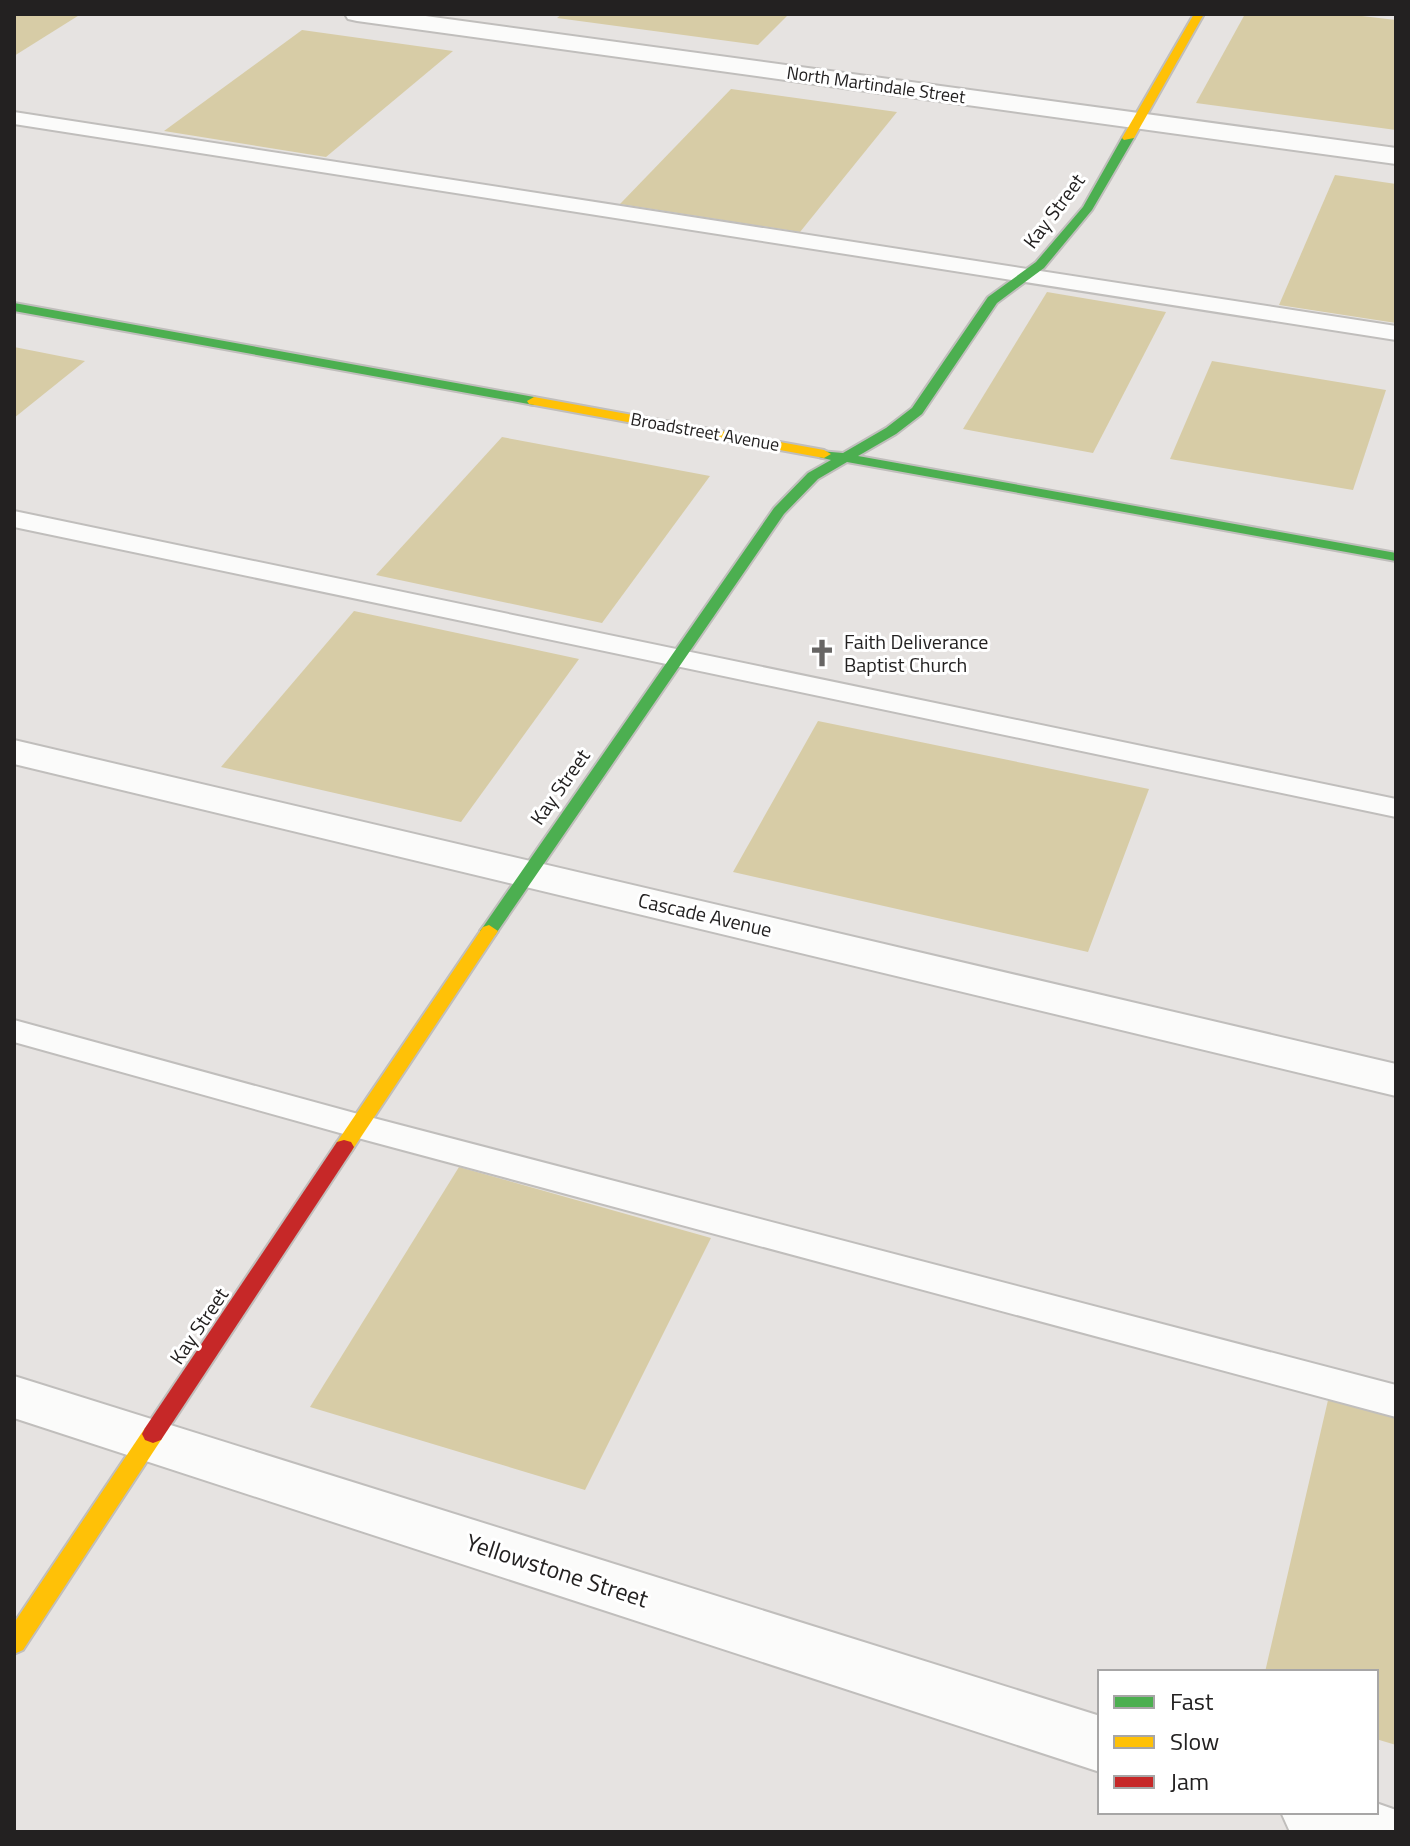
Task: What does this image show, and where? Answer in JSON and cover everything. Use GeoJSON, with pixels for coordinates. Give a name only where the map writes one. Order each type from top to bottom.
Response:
{"type":"FeatureCollection","features":[{"type":"Feature","properties":{"kind":"street","name":"North Martindale Street"},"geometry":{"type":"LineString","coordinates":[[357,14],[1396,156]]}},
{"type":"Feature","properties":{"kind":"street","name":"Kay Street"},"geometry":{"type":"LineString","coordinates":[[14,1643],[527,873],[779,511],[813,476],[891,431],[917,411],[992,300],[1040,265],[1088,208],[1199,14]]}},
{"type":"Feature","properties":{"kind":"street","name":"Broadstreet Avenue"},"geometry":{"type":"LineString","coordinates":[[14,307],[1396,557]]}},
{"type":"Feature","properties":{"kind":"street","name":"Cascade Avenue"},"geometry":{"type":"LineString","coordinates":[[14,752],[1396,1080]]}},
{"type":"Feature","properties":{"kind":"street","name":"Yellowstone Street"},"geometry":{"type":"LineString","coordinates":[[14,1397],[1098,1743]]}},
{"type":"Feature","properties":{"kind":"street"},"geometry":{"type":"LineString","coordinates":[[1319,1814],[1376,1832]]}},
{"type":"Feature","properties":{"kind":"lane"},"geometry":{"type":"LineString","coordinates":[[14,118],[1396,333]]}},
{"type":"Feature","properties":{"kind":"lane"},"geometry":{"type":"LineString","coordinates":[[14,519],[1396,808]]}},
{"type":"Feature","properties":{"kind":"lane"},"geometry":{"type":"LineString","coordinates":[[14,1031],[358,1126],[1396,1401]]}},
{"type":"Feature","properties":{"kind":"shaded area"},"geometry":{"type":"Polygon","coordinates":[[[14,14],[81,14],[14,56],[14,14]]]}},
{"type":"Feature","properties":{"kind":"shaded area"},"geometry":{"type":"Polygon","coordinates":[[[562,14],[789,14],[758,45],[557,18],[562,14]]]}},
{"type":"Feature","properties":{"kind":"shaded area"},"geometry":{"type":"Polygon","coordinates":[[[1245,14],[1345,14],[1396,20],[1396,130],[1196,103],[1245,14]]]}},
{"type":"Feature","properties":{"kind":"shaded area"},"geometry":{"type":"Polygon","coordinates":[[[302,30],[453,51],[326,157],[164,131],[302,30]]]}},
{"type":"Feature","properties":{"kind":"shaded area"},"geometry":{"type":"Polygon","coordinates":[[[731,89],[897,112],[800,232],[620,204],[731,89]]]}},
{"type":"Feature","properties":{"kind":"shaded area"},"geometry":{"type":"Polygon","coordinates":[[[1335,175],[1396,184],[1396,323],[1279,305],[1335,175]]]}},
{"type":"Feature","properties":{"kind":"shaded area"},"geometry":{"type":"Polygon","coordinates":[[[1047,292],[1166,312],[1093,453],[963,429],[1047,292]]]}},
{"type":"Feature","properties":{"kind":"shaded area"},"geometry":{"type":"Polygon","coordinates":[[[14,347],[85,361],[14,418],[14,347]]]}},
{"type":"Feature","properties":{"kind":"shaded area"},"geometry":{"type":"Polygon","coordinates":[[[1212,361],[1386,390],[1353,490],[1170,459],[1212,361]]]}},
{"type":"Feature","properties":{"kind":"shaded area"},"geometry":{"type":"Polygon","coordinates":[[[502,437],[710,476],[602,623],[376,575],[502,437]]]}},
{"type":"Feature","properties":{"kind":"shaded area"},"geometry":{"type":"Polygon","coordinates":[[[354,611],[579,659],[461,822],[221,767],[354,611]]]}},
{"type":"Feature","properties":{"kind":"shaded area"},"geometry":{"type":"Polygon","coordinates":[[[818,721],[1149,789],[1088,952],[733,872],[818,721]]]}},
{"type":"Feature","properties":{"kind":"shaded area"},"geometry":{"type":"Polygon","coordinates":[[[459,1167],[711,1238],[585,1490],[310,1407],[459,1167]]]}},
{"type":"Feature","properties":{"kind":"shaded area"},"geometry":{"type":"Polygon","coordinates":[[[1335,1370],[1396,1387],[1396,1745],[1378,1740],[1378,1670],[1265,1670],[1335,1370]]]}},
{"type":"Feature","properties":{"kind":"traffic: fast"},"geometry":{"type":"LineString","coordinates":[[489,931],[779,511],[813,476],[891,431],[917,411],[992,300],[1040,265],[1088,208],[1128,138]]}},
{"type":"Feature","properties":{"kind":"traffic: fast"},"geometry":{"type":"LineString","coordinates":[[14,307],[534,401]]}},
{"type":"Feature","properties":{"kind":"traffic: fast"},"geometry":{"type":"LineString","coordinates":[[824,454],[1396,557]]}},
{"type":"Feature","properties":{"kind":"traffic: slow"},"geometry":{"type":"LineString","coordinates":[[1128,138],[1199,14]]}},
{"type":"Feature","properties":{"kind":"traffic: slow"},"geometry":{"type":"LineString","coordinates":[[534,401],[824,454]]}},
{"type":"Feature","properties":{"kind":"traffic: slow"},"geometry":{"type":"LineString","coordinates":[[344,1147],[489,931]]}},
{"type":"Feature","properties":{"kind":"traffic: slow"},"geometry":{"type":"LineString","coordinates":[[14,1643],[153,1434]]}},
{"type":"Feature","properties":{"kind":"traffic: jam"},"geometry":{"type":"LineString","coordinates":[[153,1434],[344,1147]]}},
{"type":"Feature","properties":{"kind":"place","name":"Faith Deliverance Baptist Church"},"geometry":{"type":"Point","coordinates":[822,653]}}]}
